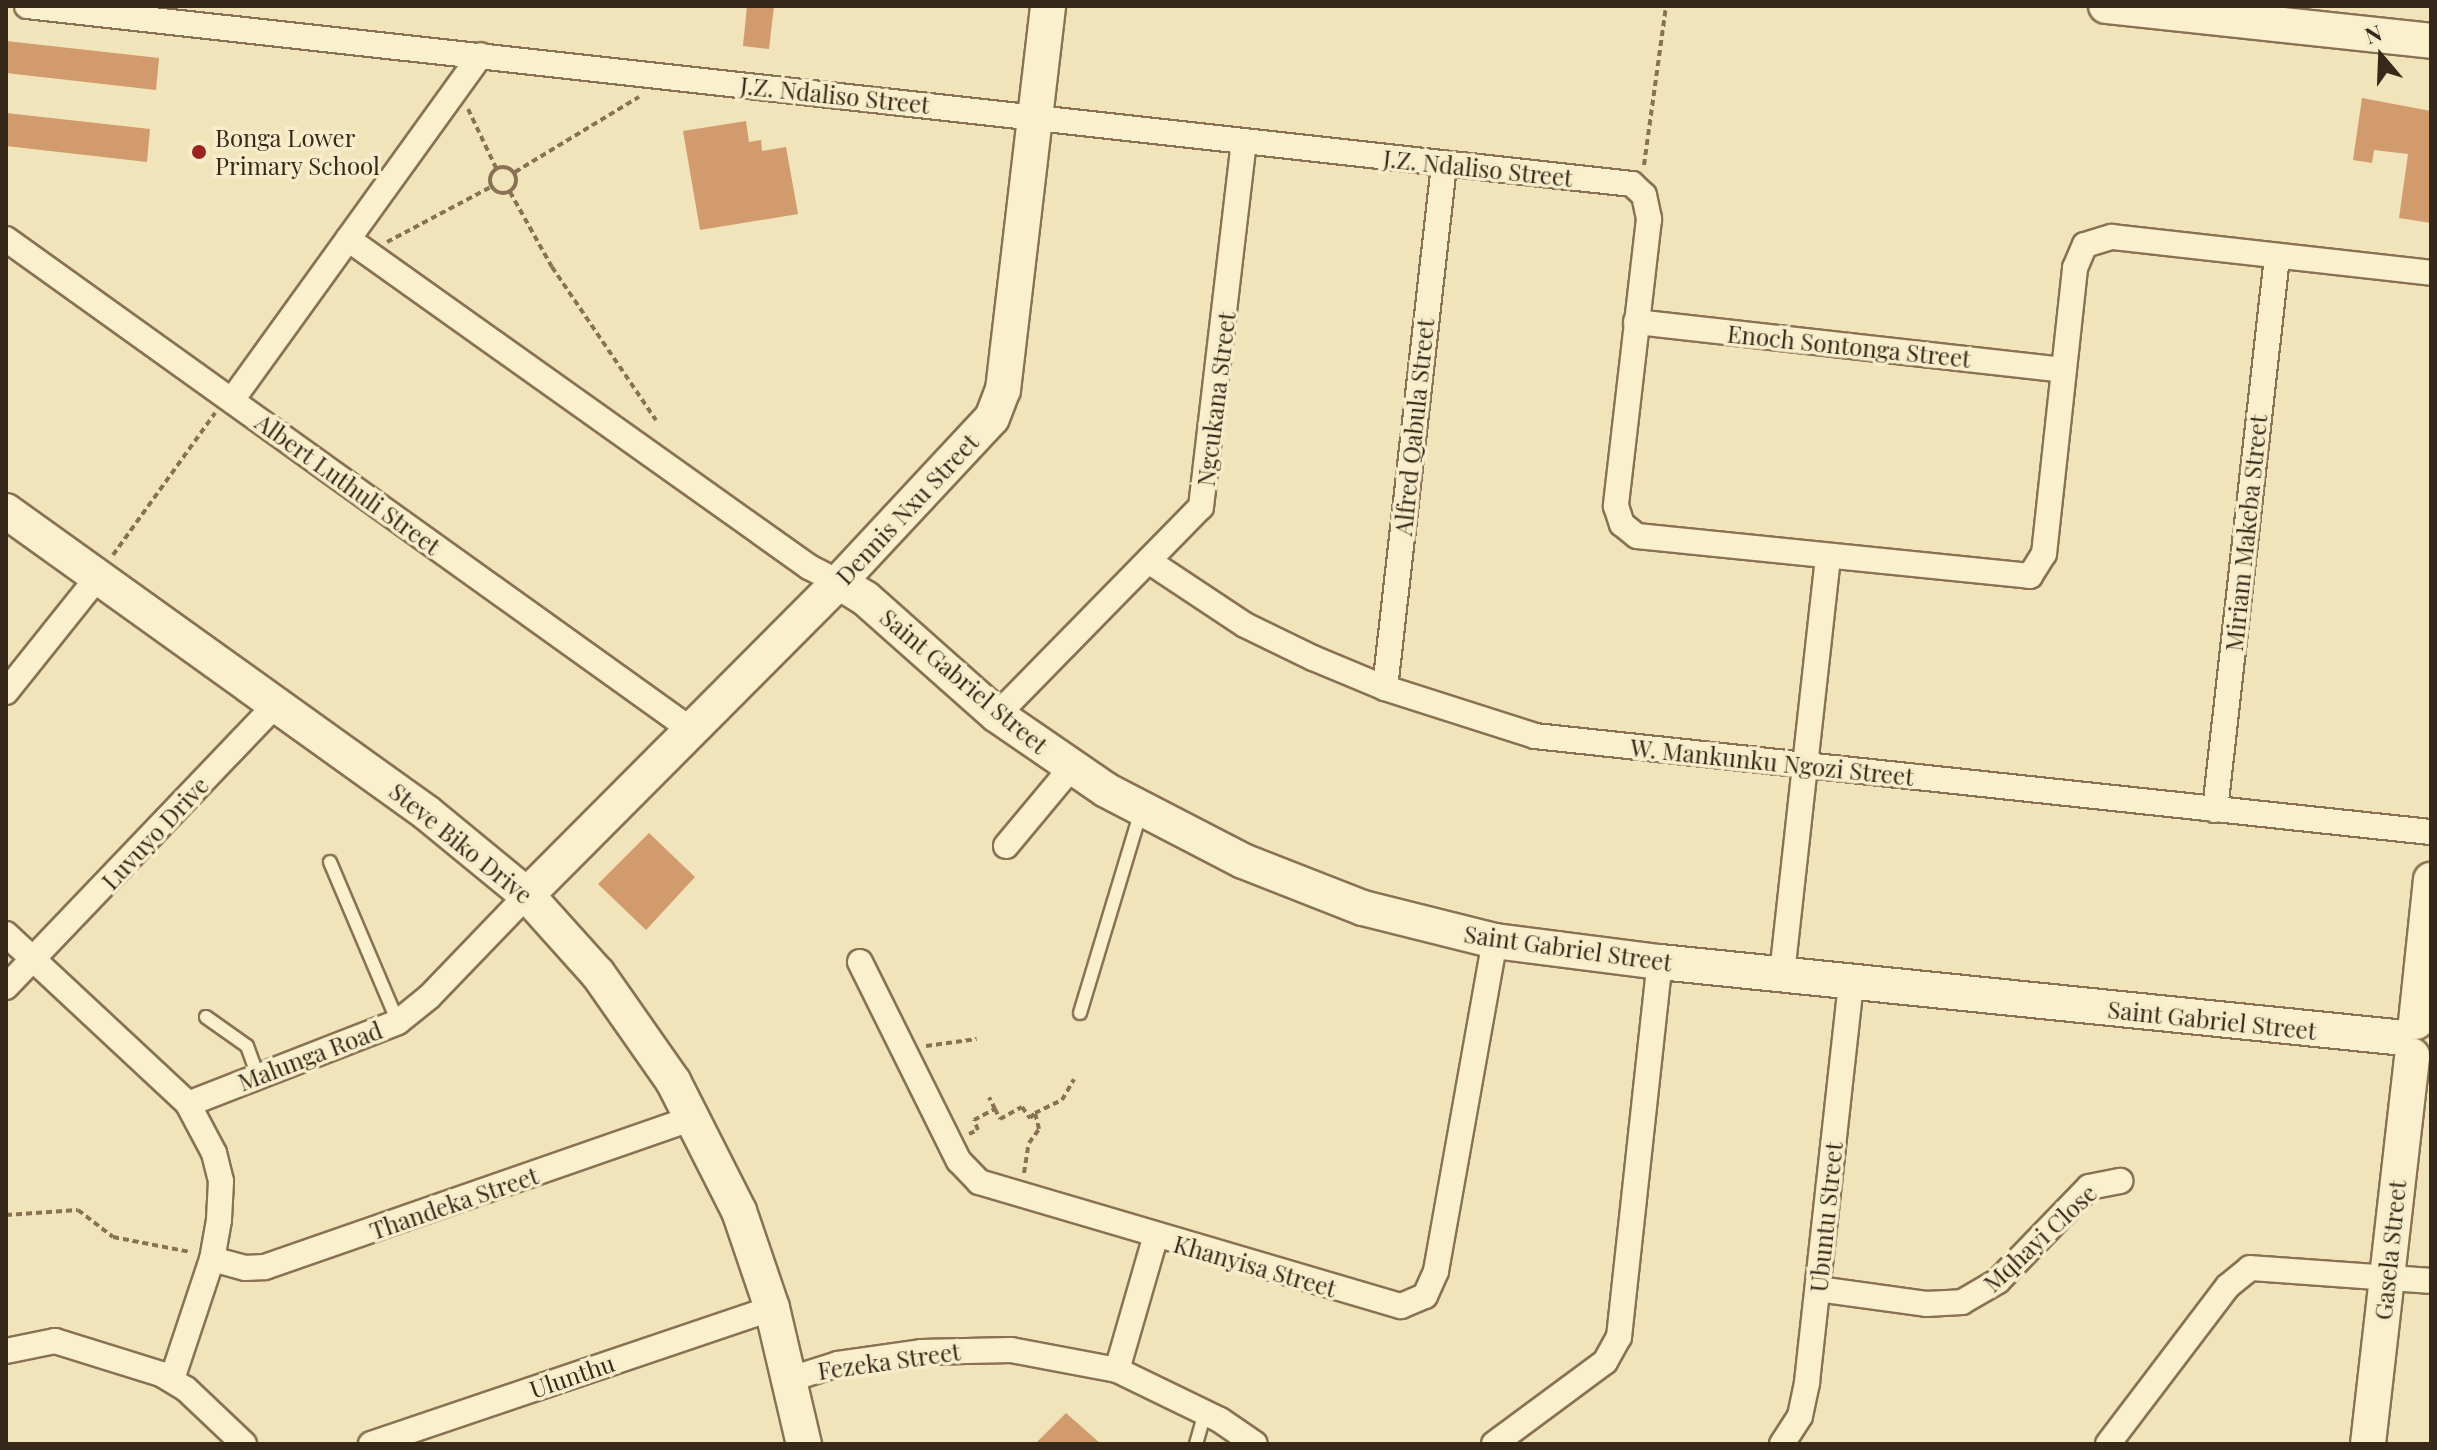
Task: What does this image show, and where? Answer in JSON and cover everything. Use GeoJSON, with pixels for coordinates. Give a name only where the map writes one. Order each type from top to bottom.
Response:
{"type":"FeatureCollection","features":[{"type":"Feature","properties":{"kind":"street","name":"J.Z. Ndaliso Street"},"geometry":{"type":"LineString","coordinates":[[27,6],[1624,183],[1641,190],[1649,219],[1636,322]]}},
{"type":"Feature","properties":{"kind":"street","name":"Dennis Nxu Street"},"geometry":{"type":"LineString","coordinates":[[527,895],[839,582],[1000,405],[1048,6]]}},
{"type":"Feature","properties":{"kind":"street"},"geometry":{"type":"LineString","coordinates":[[2106,6],[2431,41]]}},
{"type":"Feature","properties":{"kind":"street"},"geometry":{"type":"LineString","coordinates":[[225,404],[481,55]]}},
{"type":"Feature","properties":{"kind":"street","name":"Ngcukana Street"},"geometry":{"type":"LineString","coordinates":[[997,715],[1198,514],[1205,499],[1244,142]]}},
{"type":"Feature","properties":{"kind":"street","name":"Alfred Qabula Street"},"geometry":{"type":"LineString","coordinates":[[1385,688],[1444,165]]}},
{"type":"Feature","properties":{"kind":"street","name":"Albert Luthuli Street"},"geometry":{"type":"LineString","coordinates":[[6,239],[225,404],[690,729]]}},
{"type":"Feature","properties":{"kind":"street"},"geometry":{"type":"LineString","coordinates":[[348,239],[809,567],[839,582]]}},
{"type":"Feature","properties":{"kind":"street"},"geometry":{"type":"LineString","coordinates":[[1636,322],[1615,499],[1626,529],[1637,536],[2022,578],[2036,572],[2044,554],[2062,370],[2077,258],[2095,239],[2431,273]]}},
{"type":"Feature","properties":{"kind":"street","name":"Miriam Makeba Street"},"geometry":{"type":"LineString","coordinates":[[2215,810],[2277,257]]}},
{"type":"Feature","properties":{"kind":"street","name":"Enoch Sontonga Street"},"geometry":{"type":"LineString","coordinates":[[1636,322],[2062,370]]}},
{"type":"Feature","properties":{"kind":"street","name":"Steve Biko Drive"},"geometry":{"type":"LineString","coordinates":[[6,511],[102,571],[278,702],[527,895],[598,974],[693,1118],[739,1211],[772,1308],[804,1444]]}},
{"type":"Feature","properties":{"kind":"street"},"geometry":{"type":"LineString","coordinates":[[1782,974],[1828,557]]}},
{"type":"Feature","properties":{"kind":"street","name":"W. Mankunku Ngozi Street"},"geometry":{"type":"LineString","coordinates":[[1150,562],[1245,625],[1385,688],[1535,736],[2431,832]]}},
{"type":"Feature","properties":{"kind":"street"},"geometry":{"type":"LineString","coordinates":[[6,692],[102,571]]}},
{"type":"Feature","properties":{"kind":"street","name":"Saint Gabriel Street"},"geometry":{"type":"LineString","coordinates":[[839,582],[865,598],[997,715],[1071,768],[1141,811],[1243,861],[1363,908],[1495,941],[1660,962],[1851,984],[2417,1039]]}},
{"type":"Feature","properties":{"kind":"street","name":"Luvuyo Drive"},"geometry":{"type":"LineString","coordinates":[[6,987],[278,702]]}},
{"type":"Feature","properties":{"kind":"street"},"geometry":{"type":"LineString","coordinates":[[1006,846],[1071,768]]}},
{"type":"Feature","properties":{"kind":"street","name":"Gasela Street"},"geometry":{"type":"LineString","coordinates":[[2368,1444],[2417,1039],[2431,880]]}},
{"type":"Feature","properties":{"kind":"street","name":"Malunga Road"},"geometry":{"type":"LineString","coordinates":[[188,1104],[398,1022],[429,997],[527,895]]}},
{"type":"Feature","properties":{"kind":"street"},"geometry":{"type":"LineString","coordinates":[[6,934],[31,961],[188,1104],[202,1124],[221,1181],[212,1259],[172,1379]]}},
{"type":"Feature","properties":{"kind":"street","name":"Khanyisa Street"},"geometry":{"type":"LineString","coordinates":[[860,962],[966,1173],[1019,1195],[1155,1238],[1401,1306],[1425,1296],[1436,1271],[1495,941]]}},
{"type":"Feature","properties":{"kind":"street"},"geometry":{"type":"LineString","coordinates":[[1494,1444],[1605,1362],[1619,1337],[1660,962]]}},
{"type":"Feature","properties":{"kind":"street","name":"Ubuntu Street"},"geometry":{"type":"LineString","coordinates":[[1782,1444],[1804,1402],[1851,984]]}},
{"type":"Feature","properties":{"kind":"street","name":"Thandeka Street"},"geometry":{"type":"LineString","coordinates":[[212,1259],[245,1268],[265,1267],[693,1118]]}},
{"type":"Feature","properties":{"kind":"street","name":"Mqhayi Close"},"geometry":{"type":"LineString","coordinates":[[1818,1289],[1926,1304],[1962,1302],[1998,1281],[2089,1187],[2120,1181]]}},
{"type":"Feature","properties":{"kind":"street"},"geometry":{"type":"LineString","coordinates":[[1117,1370],[1155,1238]]}},
{"type":"Feature","properties":{"kind":"street"},"geometry":{"type":"LineString","coordinates":[[2108,1444],[2228,1286],[2250,1268],[2431,1281]]}},
{"type":"Feature","properties":{"kind":"street","name":"Ulunthu"},"geometry":{"type":"LineString","coordinates":[[371,1444],[772,1308]]}},
{"type":"Feature","properties":{"kind":"street"},"geometry":{"type":"LineString","coordinates":[[6,1351],[55,1341],[172,1379],[244,1444]]}},
{"type":"Feature","properties":{"kind":"street","name":"Fezeka Street"},"geometry":{"type":"LineString","coordinates":[[791,1379],[838,1364],[977,1349],[1011,1350],[1117,1370],[1205,1412],[1255,1444]]}},
{"type":"Feature","properties":{"kind":"lane"},"geometry":{"type":"LineString","coordinates":[[1080,1013],[1141,811]]}},
{"type":"Feature","properties":{"kind":"lane"},"geometry":{"type":"LineString","coordinates":[[330,862],[398,1022]]}},
{"type":"Feature","properties":{"kind":"lane"},"geometry":{"type":"LineString","coordinates":[[206,1017],[247,1046],[258,1076]]}},
{"type":"Feature","properties":{"kind":"lane"},"geometry":{"type":"LineString","coordinates":[[1196,1444],[1205,1412]]}},
{"type":"Feature","properties":{"kind":"path"},"geometry":{"type":"LineString","coordinates":[[1644,165],[1666,6]]}},
{"type":"Feature","properties":{"kind":"path"},"geometry":{"type":"LineString","coordinates":[[643,87],[642,95],[515,172],[510,192],[552,267],[656,420]]}},
{"type":"Feature","properties":{"kind":"path"},"geometry":{"type":"LineString","coordinates":[[464,100],[496,168],[491,187]]}},
{"type":"Feature","properties":{"kind":"path"},"geometry":{"type":"LineString","coordinates":[[496,168],[506,166],[515,172]]}},
{"type":"Feature","properties":{"kind":"path"},"geometry":{"type":"LineString","coordinates":[[379,246],[491,187],[510,192]]}},
{"type":"Feature","properties":{"kind":"path"},"geometry":{"type":"LineString","coordinates":[[102,571],[225,404]]}},
{"type":"Feature","properties":{"kind":"path"},"geometry":{"type":"LineString","coordinates":[[904,1053],[977,1039]]}},
{"type":"Feature","properties":{"kind":"path"},"geometry":{"type":"LineString","coordinates":[[989,1097],[1000,1119],[1022,1107],[1030,1118],[1062,1100],[1074,1079]]}},
{"type":"Feature","properties":{"kind":"path"},"geometry":{"type":"LineString","coordinates":[[949,1143],[978,1130],[974,1120],[995,1109]]}},
{"type":"Feature","properties":{"kind":"path"},"geometry":{"type":"LineString","coordinates":[[1019,1195],[1029,1143],[1039,1129],[1035,1113]]}},
{"type":"Feature","properties":{"kind":"path"},"geometry":{"type":"LineString","coordinates":[[6,1215],[78,1210],[113,1237],[212,1259]]}},
{"type":"Feature","properties":{"kind":"building"},"geometry":{"type":"Polygon","coordinates":[[[747,6],[774,6],[769,49],[743,46],[747,6]]]}},
{"type":"Feature","properties":{"kind":"building"},"geometry":{"type":"Polygon","coordinates":[[[6,41],[159,58],[156,90],[6,73],[6,41]]]}},
{"type":"Feature","properties":{"kind":"building"},"geometry":{"type":"Polygon","coordinates":[[[2362,98],[2431,111],[2431,223],[2399,218],[2408,154],[2374,150],[2372,163],[2353,160],[2362,98]]]}},
{"type":"Feature","properties":{"kind":"building"},"geometry":{"type":"Polygon","coordinates":[[[6,113],[150,129],[147,162],[6,146],[6,113]]]}},
{"type":"Feature","properties":{"kind":"building"},"geometry":{"type":"Polygon","coordinates":[[[746,121],[749,142],[761,140],[762,151],[786,147],[798,214],[700,230],[683,131],[746,121]]]}},
{"type":"Feature","properties":{"kind":"building"},"geometry":{"type":"Polygon","coordinates":[[[649,833],[695,877],[646,930],[598,884],[649,833]]]}},
{"type":"Feature","properties":{"kind":"building"},"geometry":{"type":"Polygon","coordinates":[[[1066,1413],[1101,1444],[1035,1444],[1066,1413]]]}},
{"type":"Feature","properties":{"kind":"place","name":"Bonga Lower Primary School"},"geometry":{"type":"Point","coordinates":[199,152]}}]}
